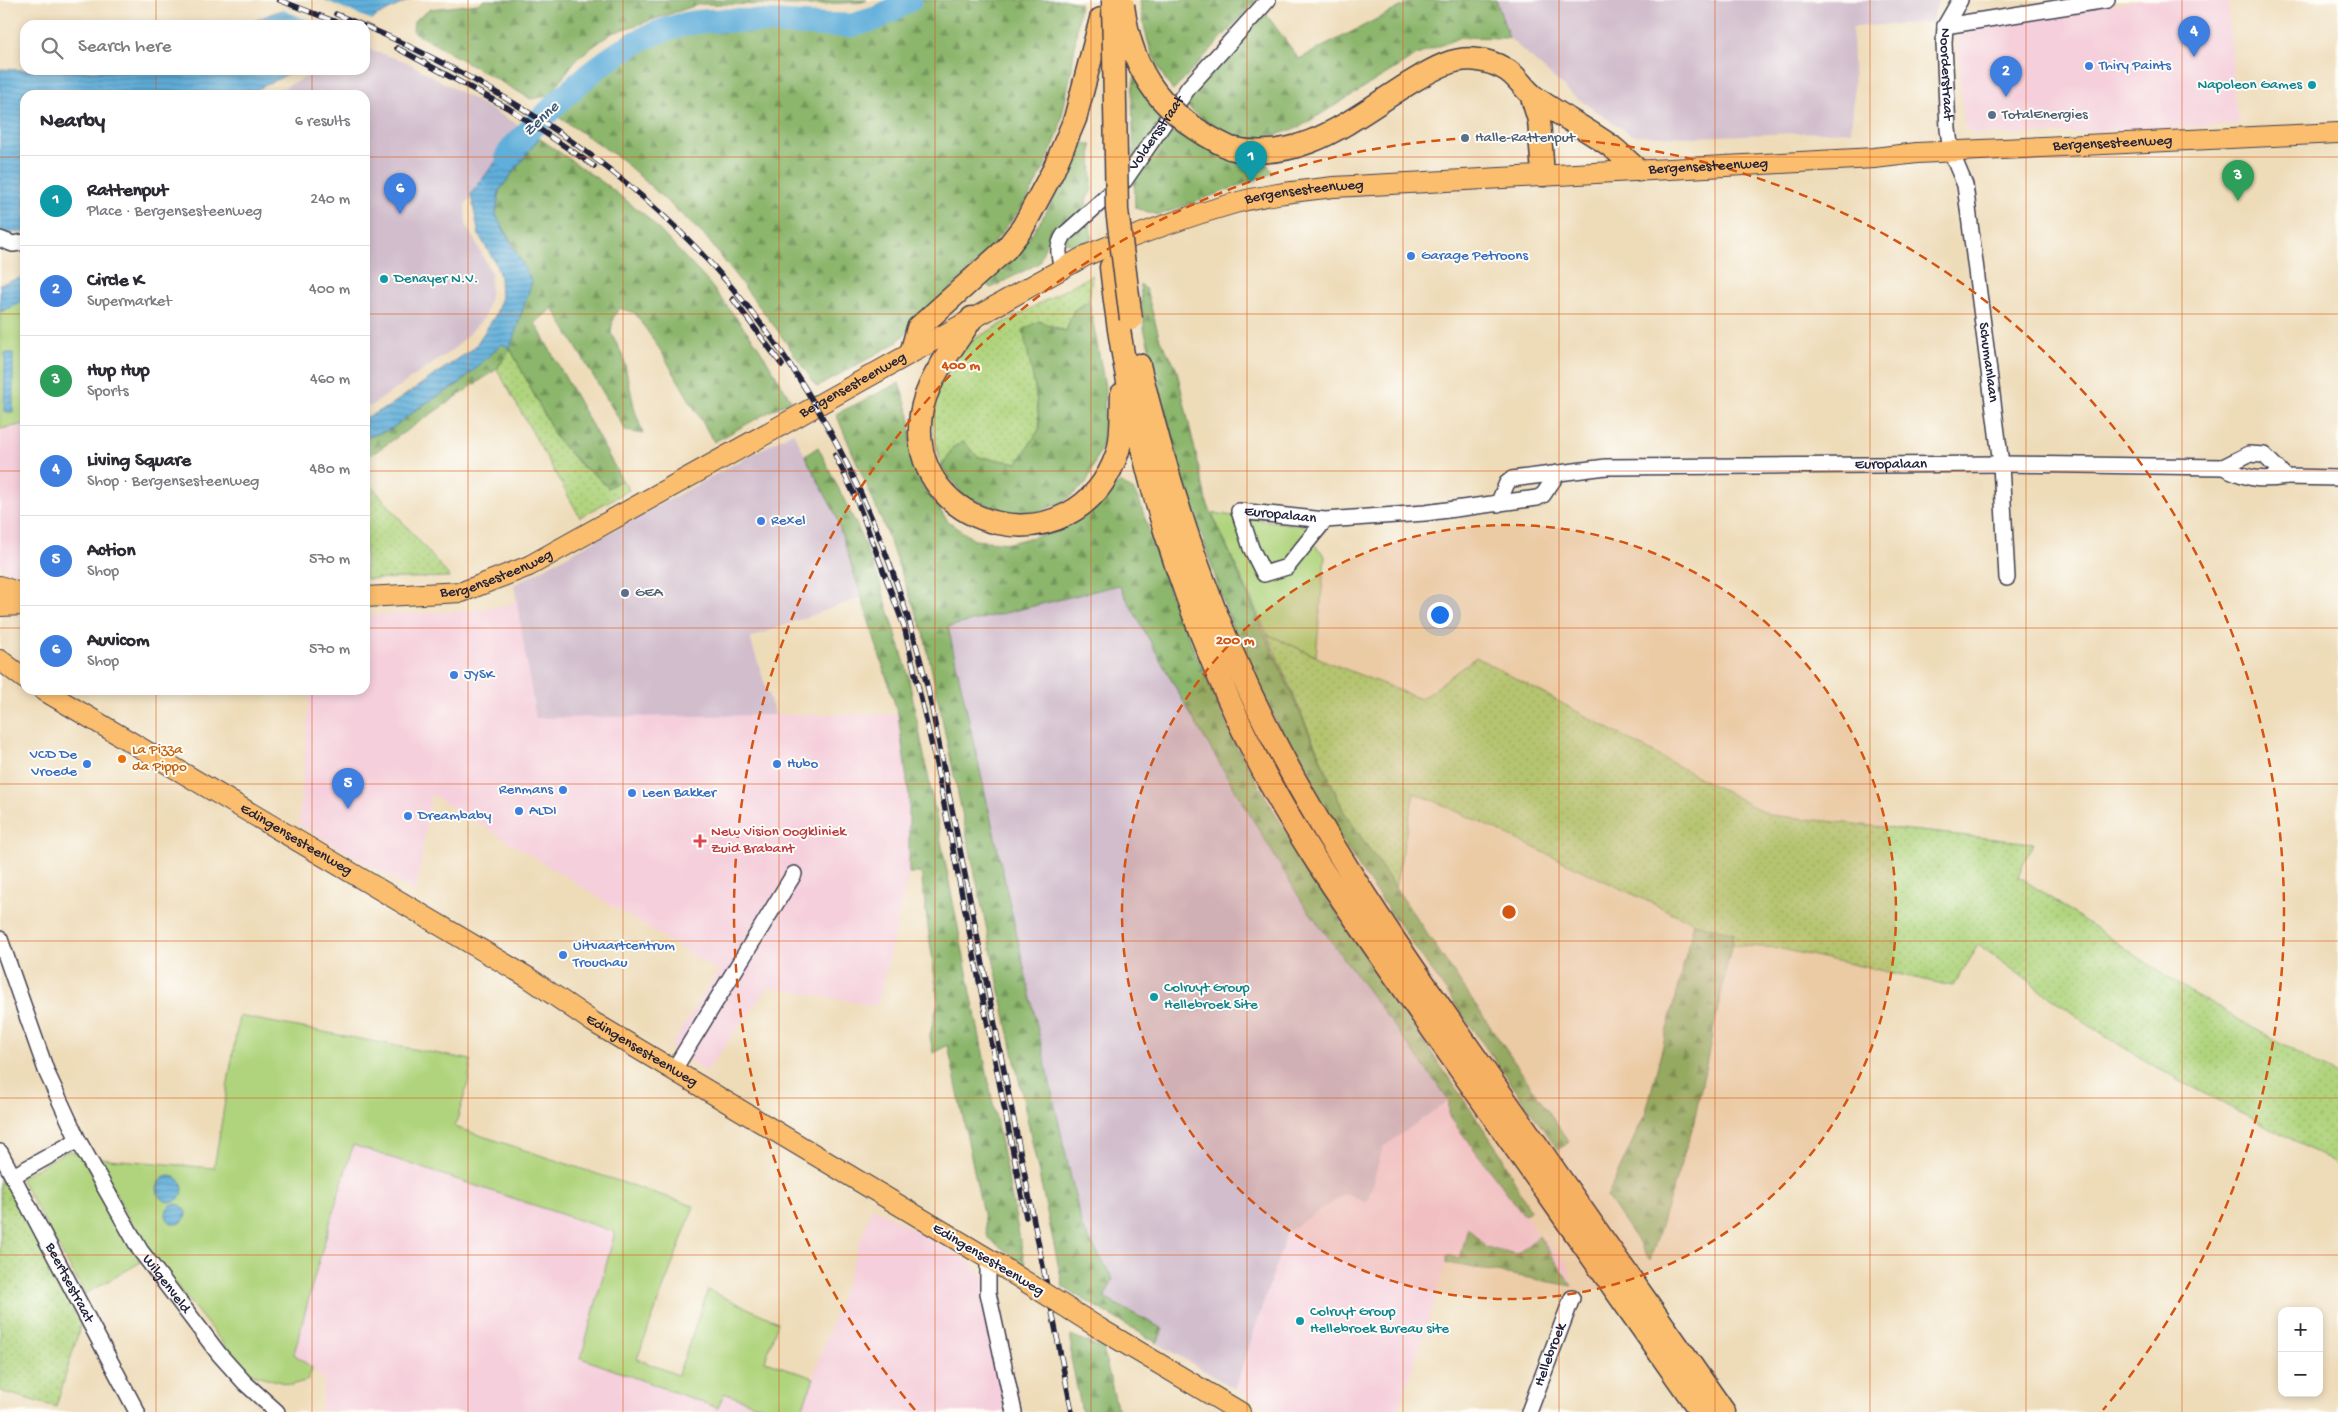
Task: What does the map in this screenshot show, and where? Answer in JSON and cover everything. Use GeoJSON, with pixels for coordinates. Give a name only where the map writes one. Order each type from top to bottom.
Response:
{"type":"FeatureCollection","features":[{"type":"Feature","properties":{"kind":"highway"},"geometry":{"type":"LineString","coordinates":[[972,318],[930,385],[921,413],[920,437],[925,460],[936,482],[957,504],[981,519],[1001,525],[1026,527],[1067,515],[1090,500],[1106,477],[1118,453],[1124,366],[1124,320],[1117,210],[1113,0]]}},
{"type":"Feature","properties":{"kind":"highway"},"geometry":{"type":"LineString","coordinates":[[1123,0],[1126,25],[1138,61],[1159,97],[1177,116],[1200,134],[1230,148],[1251,153],[1269,153],[1293,149],[1348,122],[1426,72],[1447,62],[1465,59],[1479,60],[1504,68],[1519,79],[1531,94],[1613,148],[1638,170]]}},
{"type":"Feature","properties":{"kind":"highway"},"geometry":{"type":"LineString","coordinates":[[1101,10],[1106,212],[1124,320],[1139,365],[1152,421],[1191,551],[1248,687],[1279,750],[1311,808],[1422,982],[1724,1412]]}},
{"type":"Feature","properties":{"kind":"highway"},"geometry":{"type":"LineString","coordinates":[[912,350],[918,328],[994,260],[1023,227],[1053,172],[1075,119],[1101,10]]}},
{"type":"Feature","properties":{"kind":"highway"},"geometry":{"type":"LineString","coordinates":[[1531,94],[1539,120],[1543,175]]}},
{"type":"Feature","properties":{"kind":"highway"},"geometry":{"type":"LineString","coordinates":[[1124,366],[1136,426],[1173,560],[1204,643],[1259,763],[1339,896],[1701,1412]]}},
{"type":"Feature","properties":{"kind":"highway"},"geometry":{"type":"LineString","coordinates":[[1668,1363],[1686,1412]]}},
{"type":"Feature","properties":{"kind":"main road","name":"Bergensesteenweg"},"geometry":{"type":"LineString","coordinates":[[370,597],[462,592],[529,566],[912,350],[1087,255],[1128,238],[1246,201],[1334,187],[1951,152],[2338,133]]}},
{"type":"Feature","properties":{"kind":"main road"},"geometry":{"type":"LineString","coordinates":[[0,586],[20,593]]}},
{"type":"Feature","properties":{"kind":"main road"},"geometry":{"type":"LineString","coordinates":[[0,596],[20,595]]}},
{"type":"Feature","properties":{"kind":"main road"},"geometry":{"type":"LineString","coordinates":[[0,606],[20,605]]}},
{"type":"Feature","properties":{"kind":"main road"},"geometry":{"type":"LineString","coordinates":[[0,660],[20,675]]}},
{"type":"Feature","properties":{"kind":"main road"},"geometry":{"type":"LineString","coordinates":[[0,670],[20,677]]}},
{"type":"Feature","properties":{"kind":"main road","name":"Edingensesteenweg"},"geometry":{"type":"LineString","coordinates":[[51,695],[521,973],[594,1022],[1240,1412]]}},
{"type":"Feature","properties":{"kind":"street","name":"Voldersstraat"},"geometry":{"type":"LineString","coordinates":[[1062,269],[1058,252],[1059,242],[1064,235],[1125,180],[1189,87],[1268,0]]}},
{"type":"Feature","properties":{"kind":"street","name":"Noorderstraat"},"geometry":{"type":"LineString","coordinates":[[1951,152],[1948,129],[1944,43],[1947,13],[1960,0]]}},
{"type":"Feature","properties":{"kind":"street"},"geometry":{"type":"LineString","coordinates":[[1947,13],[2107,0]]}},
{"type":"Feature","properties":{"kind":"street","name":"Schumanlaan"},"geometry":{"type":"LineString","coordinates":[[1951,152],[1965,185],[2001,464],[2007,578]]}},
{"type":"Feature","properties":{"kind":"street"},"geometry":{"type":"LineString","coordinates":[[0,239],[13,244],[20,243]]}},
{"type":"Feature","properties":{"kind":"street","name":"Europalaan"},"geometry":{"type":"LineString","coordinates":[[2223,467],[2249,454],[2264,455],[2286,477]]}},
{"type":"Feature","properties":{"kind":"street","name":"Europalaan"},"geometry":{"type":"LineString","coordinates":[[1498,504],[1507,483],[1512,479],[1606,467],[2001,464],[2223,467],[2247,478],[2266,480],[2286,477],[2338,478]]}},
{"type":"Feature","properties":{"kind":"street","name":"Europalaan"},"geometry":{"type":"LineString","coordinates":[[1325,520],[1287,567],[1264,574],[1251,548],[1239,511],[1325,520],[1425,513],[1537,498],[1543,495],[1558,473]]}},
{"type":"Feature","properties":{"kind":"street"},"geometry":{"type":"LineString","coordinates":[[673,1070],[794,874]]}},
{"type":"Feature","properties":{"kind":"street","name":"Wilgenveld"},"geometry":{"type":"LineString","coordinates":[[0,939],[47,1073],[78,1140],[140,1250],[219,1354],[277,1412]]}},
{"type":"Feature","properties":{"kind":"street"},"geometry":{"type":"LineString","coordinates":[[13,1176],[78,1140]]}},
{"type":"Feature","properties":{"kind":"street","name":"Beertsestraat"},"geometry":{"type":"LineString","coordinates":[[0,1152],[137,1412]]}},
{"type":"Feature","properties":{"kind":"street"},"geometry":{"type":"LineString","coordinates":[[996,1263],[988,1292],[1014,1412]]}},
{"type":"Feature","properties":{"kind":"street","name":"Hellebroek"},"geometry":{"type":"LineString","coordinates":[[1529,1412],[1572,1298]]}},
{"type":"Feature","properties":{"kind":"shaded area"},"geometry":{"type":"Polygon","coordinates":[[[1496,0],[1938,0],[1932,22],[1852,27],[1854,98],[1851,131],[1691,137],[1631,135],[1573,95],[1509,38],[1496,0]]]}},
{"type":"Feature","properties":{"kind":"shaded area"},"geometry":{"type":"Polygon","coordinates":[[[2143,0],[2228,0],[2235,106],[2241,124],[2052,134],[1974,134],[1964,125],[1957,40],[1964,31],[2079,9],[2143,0]]]}},
{"type":"Feature","properties":{"kind":"shaded area"},"geometry":{"type":"Polygon","coordinates":[[[370,50],[407,62],[522,127],[465,205],[466,224],[491,272],[490,296],[485,317],[454,349],[371,406],[370,90],[279,90],[310,75],[370,75],[370,50]]]}},
{"type":"Feature","properties":{"kind":"shaded area"},"geometry":{"type":"Polygon","coordinates":[[[20,425],[20,577],[10,574],[0,567],[0,430],[20,425]]]}},
{"type":"Feature","properties":{"kind":"shaded area"},"geometry":{"type":"Polygon","coordinates":[[[793,432],[835,513],[862,597],[750,638],[775,715],[536,718],[514,585],[793,432]]]}},
{"type":"Feature","properties":{"kind":"shaded area"},"geometry":{"type":"Polygon","coordinates":[[[702,495],[775,715],[898,714],[909,795],[909,873],[877,1006],[768,987],[706,1072],[670,1047],[718,971],[431,794],[416,892],[299,825],[310,695],[370,695],[370,616],[464,611],[504,606],[517,601],[702,495]]]}},
{"type":"Feature","properties":{"kind":"shaded area"},"geometry":{"type":"Polygon","coordinates":[[[1120,585],[1192,717],[1302,902],[1449,1100],[1383,1147],[1367,1203],[1345,1194],[1287,1232],[1235,1389],[1157,1343],[1163,1329],[1104,1298],[1113,1279],[1082,1227],[948,627],[1120,585]]]}},
{"type":"Feature","properties":{"kind":"shaded area"},"geometry":{"type":"Polygon","coordinates":[[[1449,1100],[1539,1236],[1568,1263],[1572,1286],[1447,1263],[1398,1412],[1272,1412],[1235,1389],[1287,1232],[1345,1194],[1367,1203],[1383,1147],[1449,1100]]]}},
{"type":"Feature","properties":{"kind":"shaded area"},"geometry":{"type":"Polygon","coordinates":[[[353,1145],[615,1232],[581,1358],[718,1407],[723,1393],[776,1412],[320,1412],[325,1382],[312,1368],[294,1354],[317,1267],[353,1145]]]}},
{"type":"Feature","properties":{"kind":"shaded area"},"geometry":{"type":"Polygon","coordinates":[[[872,1207],[969,1261],[992,1286],[1022,1412],[801,1412],[872,1207]]]}},
{"type":"Feature","properties":{"kind":"green space"},"geometry":{"type":"Polygon","coordinates":[[[485,0],[867,0],[862,2],[808,5],[700,4],[612,33],[577,58],[549,96],[531,99],[413,32],[414,21],[431,9],[477,4],[485,0]]]}},
{"type":"Feature","properties":{"kind":"green space"},"geometry":{"type":"Polygon","coordinates":[[[918,0],[1065,0],[1080,3],[1072,68],[1058,134],[1044,168],[1026,202],[981,259],[896,343],[817,387],[778,331],[706,237],[621,159],[554,114],[615,65],[652,40],[697,29],[842,28],[879,21],[918,0]]]}},
{"type":"Feature","properties":{"kind":"green space"},"geometry":{"type":"Polygon","coordinates":[[[1140,0],[1256,0],[1173,91],[1150,48],[1140,0]]]}},
{"type":"Feature","properties":{"kind":"green space"},"geometry":{"type":"Polygon","coordinates":[[[1414,0],[1496,0],[1509,38],[1461,37],[1417,55],[1298,128],[1255,141],[1234,137],[1203,120],[1182,102],[1263,10],[1299,59],[1414,0]]]}},
{"type":"Feature","properties":{"kind":"green space"},"geometry":{"type":"Polygon","coordinates":[[[1135,76],[1227,157],[1267,164],[1273,173],[1159,215],[1135,208],[1132,91],[1135,76]]]}},
{"type":"Feature","properties":{"kind":"green space"},"geometry":{"type":"Polygon","coordinates":[[[539,138],[605,184],[646,216],[708,282],[756,343],[791,400],[714,442],[661,351],[635,313],[619,308],[613,318],[611,333],[623,356],[635,411],[643,434],[626,431],[553,308],[535,323],[622,480],[608,488],[597,476],[582,466],[557,439],[510,348],[515,247],[496,215],[499,191],[539,138]]]}},
{"type":"Feature","properties":{"kind":"green space"},"geometry":{"type":"Polygon","coordinates":[[[1079,143],[1091,144],[1092,190],[1086,200],[1092,238],[1076,247],[1054,236],[1046,243],[1039,263],[991,288],[987,285],[994,273],[1025,242],[1049,208],[1079,143]]]}},
{"type":"Feature","properties":{"kind":"green space"},"geometry":{"type":"Polygon","coordinates":[[[1092,275],[1089,301],[1074,310],[1066,331],[1039,321],[1035,388],[1040,428],[1018,463],[978,457],[953,447],[942,467],[934,437],[932,410],[940,382],[967,343],[1092,275]]]}},
{"type":"Feature","properties":{"kind":"green space"},"geometry":{"type":"Polygon","coordinates":[[[1140,284],[1146,289],[1160,340],[1176,367],[1207,503],[1344,812],[1569,1142],[1558,1150],[1367,879],[1321,809],[1287,745],[1234,634],[1182,476],[1144,328],[1140,284]]]}},
{"type":"Feature","properties":{"kind":"green space"},"geometry":{"type":"Polygon","coordinates":[[[1089,301],[1105,387],[1103,442],[1086,484],[1063,502],[1040,511],[1009,513],[964,496],[942,467],[953,447],[964,442],[978,457],[1018,463],[1040,428],[1035,388],[1023,330],[1039,321],[1066,331],[1074,310],[1089,301]]]}},
{"type":"Feature","properties":{"kind":"green space"},"geometry":{"type":"Polygon","coordinates":[[[20,303],[20,425],[0,429],[0,312],[20,303]]]}},
{"type":"Feature","properties":{"kind":"green space"},"geometry":{"type":"Polygon","coordinates":[[[502,343],[510,348],[497,369],[370,456],[370,436],[391,429],[421,406],[460,383],[502,343]]]}},
{"type":"Feature","properties":{"kind":"green space"},"geometry":{"type":"Polygon","coordinates":[[[510,348],[557,439],[581,466],[597,476],[607,487],[622,480],[629,490],[580,517],[497,369],[510,348]]]}},
{"type":"Feature","properties":{"kind":"green space"},"geometry":{"type":"Polygon","coordinates":[[[899,383],[910,416],[911,456],[920,483],[948,521],[974,540],[1010,543],[1057,531],[1085,515],[1120,482],[1133,490],[1139,500],[1169,591],[1235,744],[1313,878],[1500,1153],[1530,1211],[1524,1215],[1449,1116],[1449,1100],[1302,902],[1192,717],[1119,585],[948,627],[1082,1227],[1113,1279],[1104,1298],[1163,1329],[1157,1343],[1063,1287],[924,634],[882,521],[836,414],[899,383]]]}},
{"type":"Feature","properties":{"kind":"green space"},"geometry":{"type":"Polygon","coordinates":[[[818,447],[858,528],[880,583],[907,670],[1025,1265],[988,1238],[948,1045],[933,1053],[930,1036],[938,1002],[921,873],[909,873],[909,795],[898,714],[835,513],[805,456],[818,447]]]}},
{"type":"Feature","properties":{"kind":"green space"},"geometry":{"type":"Polygon","coordinates":[[[370,484],[450,577],[370,579],[370,484]]]}},
{"type":"Feature","properties":{"kind":"green space"},"geometry":{"type":"Polygon","coordinates":[[[1212,513],[1326,529],[1314,544],[1325,556],[1316,656],[1267,634],[1212,513]]]}},
{"type":"Feature","properties":{"kind":"green space"},"geometry":{"type":"Polygon","coordinates":[[[1267,634],[1330,663],[1421,699],[1476,657],[1769,815],[2033,843],[2018,876],[2190,992],[2338,1076],[2338,1165],[2264,1124],[2174,1078],[2100,1033],[1979,945],[1953,986],[1777,948],[1732,945],[1734,933],[1694,923],[1437,802],[1414,793],[1395,888],[1344,812],[1267,634]]]}},
{"type":"Feature","properties":{"kind":"green space"},"geometry":{"type":"Polygon","coordinates":[[[1694,923],[1734,933],[1693,1126],[1650,1260],[1607,1197],[1646,1112],[1694,923]]]}},
{"type":"Feature","properties":{"kind":"green space"},"geometry":{"type":"Polygon","coordinates":[[[239,1016],[471,1060],[468,1083],[455,1127],[694,1206],[637,1359],[678,1375],[708,1290],[778,1322],[765,1361],[814,1378],[801,1412],[776,1412],[724,1393],[718,1408],[581,1358],[615,1232],[353,1145],[317,1267],[294,1354],[312,1368],[308,1380],[291,1385],[246,1372],[139,1239],[97,1158],[214,1168],[239,1016]]]}},
{"type":"Feature","properties":{"kind":"green space"},"geometry":{"type":"Polygon","coordinates":[[[69,1150],[82,1156],[141,1262],[85,1294],[20,1178],[69,1150]]]}},
{"type":"Feature","properties":{"kind":"green space"},"geometry":{"type":"Polygon","coordinates":[[[0,1173],[81,1324],[56,1407],[0,1391],[0,1173]]]}},
{"type":"Feature","properties":{"kind":"green space"},"geometry":{"type":"Polygon","coordinates":[[[1468,1227],[1486,1247],[1517,1254],[1539,1236],[1572,1286],[1447,1263],[1447,1255],[1460,1259],[1468,1227]]]}},
{"type":"Feature","properties":{"kind":"green space"},"geometry":{"type":"Polygon","coordinates":[[[1071,1335],[1103,1349],[1118,1412],[1082,1412],[1071,1358],[1071,1335]]]}},
{"type":"Feature","properties":{"kind":"water"},"geometry":{"type":"Polygon","coordinates":[[[324,0],[409,0],[370,21],[257,20],[273,13],[324,0]]]}},
{"type":"Feature","properties":{"kind":"water"},"geometry":{"type":"Polygon","coordinates":[[[0,69],[20,70],[20,75],[286,75],[256,90],[20,90],[20,232],[6,233],[0,230],[0,69]]]}},
{"type":"Feature","properties":{"kind":"water"},"geometry":{"type":"Polygon","coordinates":[[[522,127],[539,138],[499,191],[496,215],[532,282],[510,348],[502,344],[460,383],[421,406],[391,429],[370,436],[370,416],[388,407],[474,348],[495,316],[501,300],[500,277],[496,264],[479,235],[471,194],[522,127]]]}},
{"type":"Feature","properties":{"kind":"water"},"geometry":{"type":"Polygon","coordinates":[[[20,278],[20,303],[0,312],[0,284],[20,278]]]}},
{"type":"Feature","properties":{"kind":"water"},"geometry":{"type":"Polygon","coordinates":[[[5,353],[13,353],[13,412],[4,412],[5,353]]]}},
{"type":"Feature","properties":{"kind":"water"},"geometry":{"type":"Polygon","coordinates":[[[170,1176],[179,1180],[183,1189],[179,1198],[170,1202],[161,1198],[157,1189],[161,1180],[170,1176]]]}},
{"type":"Feature","properties":{"kind":"water"},"geometry":{"type":"Polygon","coordinates":[[[172,1204],[180,1204],[186,1210],[186,1218],[180,1224],[172,1224],[166,1218],[166,1210],[172,1204]]]}},
{"type":"Feature","properties":{"kind":"pier"},"geometry":{"type":"Polygon","coordinates":[[[314,0],[324,0],[374,21],[370,24],[370,20],[308,20],[280,9],[314,0]]]}},
{"type":"Feature","properties":{"kind":"waterway","name":"Zenne"},"geometry":{"type":"LineString","coordinates":[[507,156],[514,146],[577,84],[625,49],[650,35],[678,26],[725,20],[854,25],[877,18],[910,0]]}},
{"type":"Feature","properties":{"kind":"railway"},"geometry":{"type":"LineString","coordinates":[[279,0],[331,20]]}},
{"type":"Feature","properties":{"kind":"railway"},"geometry":{"type":"LineString","coordinates":[[336,14],[350,20]]}},
{"type":"Feature","properties":{"kind":"railway"},"geometry":{"type":"LineString","coordinates":[[370,28],[474,80],[571,141],[656,209],[731,286],[795,372],[849,467],[893,573],[928,689],[1072,1412]]}},
{"type":"Feature","properties":{"kind":"railway"},"geometry":{"type":"LineString","coordinates":[[397,48],[508,108],[594,166]]}},
{"type":"Feature","properties":{"kind":"railway"},"geometry":{"type":"LineString","coordinates":[[733,299],[782,365]]}},
{"type":"Feature","properties":{"kind":"railway"},"geometry":{"type":"LineString","coordinates":[[835,455],[856,498],[904,626],[935,759],[1026,1217]]}},
{"type":"Feature","properties":{"kind":"place","name":"Living Square"},"geometry":{"type":"Point","coordinates":[2194,57]}},
{"type":"Feature","properties":{"kind":"place","name":"Thiry Paints"},"geometry":{"type":"Point","coordinates":[2089,66]}},
{"type":"Feature","properties":{"kind":"place","name":"Napoleon Games"},"geometry":{"type":"Point","coordinates":[2312,85]}},
{"type":"Feature","properties":{"kind":"place","name":"Circle K"},"geometry":{"type":"Point","coordinates":[2006,97]}},
{"type":"Feature","properties":{"kind":"place","name":"TotalEnergies"},"geometry":{"type":"Point","coordinates":[1992,115]}},
{"type":"Feature","properties":{"kind":"place","name":"Halle-Rattenput"},"geometry":{"type":"Point","coordinates":[1465,138]}},
{"type":"Feature","properties":{"kind":"place","name":"Rattenput"},"geometry":{"type":"Point","coordinates":[1251,182]}},
{"type":"Feature","properties":{"kind":"place","name":"Hup Hup"},"geometry":{"type":"Point","coordinates":[2238,201]}},
{"type":"Feature","properties":{"kind":"place","name":"Auvicom"},"geometry":{"type":"Point","coordinates":[400,214]}},
{"type":"Feature","properties":{"kind":"place","name":"Garage Petroons"},"geometry":{"type":"Point","coordinates":[1411,256]}},
{"type":"Feature","properties":{"kind":"place","name":"Denayer N.V."},"geometry":{"type":"Point","coordinates":[384,279]}},
{"type":"Feature","properties":{"kind":"place","name":"Rexel"},"geometry":{"type":"Point","coordinates":[761,521]}},
{"type":"Feature","properties":{"kind":"place","name":"GEA"},"geometry":{"type":"Point","coordinates":[625,593]}},
{"type":"Feature","properties":{"kind":"place","name":"JYSK"},"geometry":{"type":"Point","coordinates":[454,675]}},
{"type":"Feature","properties":{"kind":"place","name":"La Pizza da Pippo"},"geometry":{"type":"Point","coordinates":[122,759]}},
{"type":"Feature","properties":{"kind":"place","name":"VCD De Vroede"},"geometry":{"type":"Point","coordinates":[87,764]}},
{"type":"Feature","properties":{"kind":"place","name":"Hubo"},"geometry":{"type":"Point","coordinates":[777,764]}},
{"type":"Feature","properties":{"kind":"place","name":"Renmans"},"geometry":{"type":"Point","coordinates":[563,790]}},
{"type":"Feature","properties":{"kind":"place","name":"Leen Bakker"},"geometry":{"type":"Point","coordinates":[632,793]}},
{"type":"Feature","properties":{"kind":"place","name":"Action"},"geometry":{"type":"Point","coordinates":[348,809]}},
{"type":"Feature","properties":{"kind":"place","name":"ALDI"},"geometry":{"type":"Point","coordinates":[519,811]}},
{"type":"Feature","properties":{"kind":"place","name":"Dreambaby"},"geometry":{"type":"Point","coordinates":[408,816]}},
{"type":"Feature","properties":{"kind":"place","name":"New Vision Oogkliniek Zuid Brabant"},"geometry":{"type":"Point","coordinates":[700,841]}},
{"type":"Feature","properties":{"kind":"place","name":"Uitvaartcentrum Trouchau"},"geometry":{"type":"Point","coordinates":[563,955]}},
{"type":"Feature","properties":{"kind":"place","name":"Colruyt Group Hellebroek Site"},"geometry":{"type":"Point","coordinates":[1154,997]}},
{"type":"Feature","properties":{"kind":"place","name":"Colruyt Group Hellebroek Bureau site"},"geometry":{"type":"Point","coordinates":[1300,1321]}}]}
